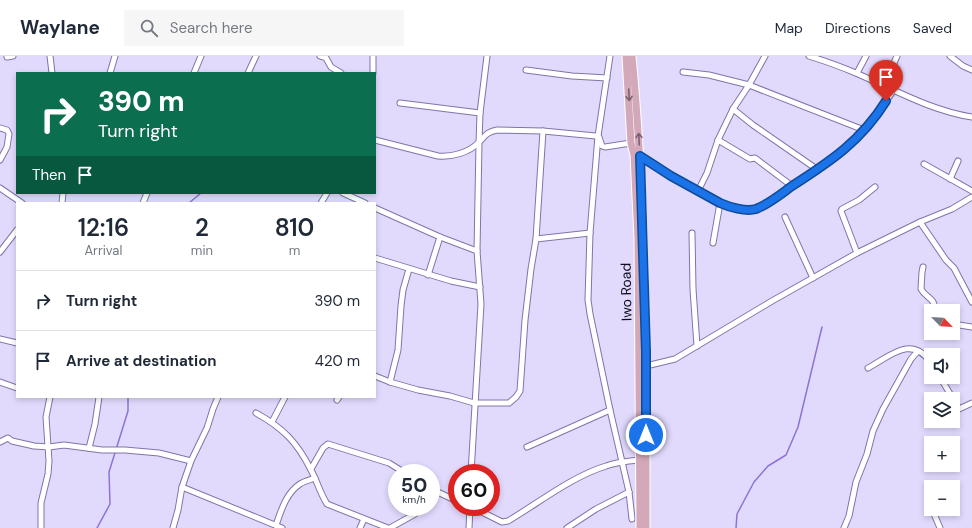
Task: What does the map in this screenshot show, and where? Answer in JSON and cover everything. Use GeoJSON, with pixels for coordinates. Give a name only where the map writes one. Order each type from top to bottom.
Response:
{"type":"FeatureCollection","features":[{"type":"Feature","properties":{"kind":"main road","name":"Iwo Road"},"geometry":{"type":"LineString","coordinates":[[626,56],[631,143],[634,155],[641,237],[646,366],[646,528]]}},
{"type":"Feature","properties":{"kind":"main road","name":"Iwo Road"},"geometry":{"type":"LineString","coordinates":[[632,56],[640,156],[640,528]]}},
{"type":"Feature","properties":{"kind":"street"},"geometry":{"type":"LineString","coordinates":[[6,57],[13,56]]}},
{"type":"Feature","properties":{"kind":"street"},"geometry":{"type":"LineString","coordinates":[[50,56],[52,72]]}},
{"type":"Feature","properties":{"kind":"street"},"geometry":{"type":"LineString","coordinates":[[110,72],[115,56]]}},
{"type":"Feature","properties":{"kind":"street"},"geometry":{"type":"LineString","coordinates":[[194,72],[201,56]]}},
{"type":"Feature","properties":{"kind":"street"},"geometry":{"type":"LineString","coordinates":[[248,72],[256,56]]}},
{"type":"Feature","properties":{"kind":"street"},"geometry":{"type":"LineString","coordinates":[[320,56],[326,58],[331,67],[339,72]]}},
{"type":"Feature","properties":{"kind":"street"},"geometry":{"type":"LineString","coordinates":[[373,56],[373,72]]}},
{"type":"Feature","properties":{"kind":"street"},"geometry":{"type":"LineString","coordinates":[[471,464],[480,287],[477,251],[478,143],[487,56]]}},
{"type":"Feature","properties":{"kind":"street"},"geometry":{"type":"LineString","coordinates":[[610,56],[598,136],[590,233],[588,300],[610,410],[629,492],[632,519]]}},
{"type":"Feature","properties":{"kind":"street"},"geometry":{"type":"LineString","coordinates":[[698,191],[707,172],[718,140],[733,109],[749,85],[765,56]]}},
{"type":"Feature","properties":{"kind":"street"},"geometry":{"type":"LineString","coordinates":[[810,56],[857,73],[893,91],[933,107],[972,117]]}},
{"type":"Feature","properties":{"kind":"street"},"geometry":{"type":"LineString","coordinates":[[857,73],[866,56]]}},
{"type":"Feature","properties":{"kind":"street"},"geometry":{"type":"LineString","coordinates":[[884,86],[897,56]]}},
{"type":"Feature","properties":{"kind":"street"},"geometry":{"type":"LineString","coordinates":[[950,56],[957,58],[963,66],[972,70]]}},
{"type":"Feature","properties":{"kind":"street"},"geometry":{"type":"LineString","coordinates":[[526,70],[572,76],[607,78]]}},
{"type":"Feature","properties":{"kind":"street"},"geometry":{"type":"LineString","coordinates":[[683,72],[709,75],[749,85],[864,130]]}},
{"type":"Feature","properties":{"kind":"street"},"geometry":{"type":"LineString","coordinates":[[640,156],[725,206],[748,210],[755,209],[818,170],[847,148],[880,111],[893,91]]}},
{"type":"Feature","properties":{"kind":"street"},"geometry":{"type":"LineString","coordinates":[[400,102],[480,113]]}},
{"type":"Feature","properties":{"kind":"street"},"geometry":{"type":"LineString","coordinates":[[733,109],[753,125],[818,170]]}},
{"type":"Feature","properties":{"kind":"street"},"geometry":{"type":"LineString","coordinates":[[0,128],[7,130],[9,134],[7,148],[0,160]]}},
{"type":"Feature","properties":{"kind":"street"},"geometry":{"type":"LineString","coordinates":[[376,140],[438,156],[447,156],[467,150],[478,143],[490,131],[543,131],[598,136]]}},
{"type":"Feature","properties":{"kind":"street"},"geometry":{"type":"LineString","coordinates":[[376,376],[418,390],[450,396],[474,403],[509,403],[516,397],[520,391],[525,320],[536,239],[543,131]]}},
{"type":"Feature","properties":{"kind":"street"},"geometry":{"type":"LineString","coordinates":[[598,136],[602,146],[605,147],[631,143]]}},
{"type":"Feature","properties":{"kind":"street"},"geometry":{"type":"LineString","coordinates":[[718,140],[750,159],[755,158],[792,186]]}},
{"type":"Feature","properties":{"kind":"street"},"geometry":{"type":"LineString","coordinates":[[950,179],[958,161]]}},
{"type":"Feature","properties":{"kind":"street"},"geometry":{"type":"LineString","coordinates":[[924,164],[972,191]]}},
{"type":"Feature","properties":{"kind":"street"},"geometry":{"type":"LineString","coordinates":[[857,253],[841,211],[859,200],[875,187]]}},
{"type":"Feature","properties":{"kind":"street"},"geometry":{"type":"LineString","coordinates":[[0,188],[21,202]]}},
{"type":"Feature","properties":{"kind":"street"},"geometry":{"type":"LineString","coordinates":[[345,194],[363,202]]}},
{"type":"Feature","properties":{"kind":"street"},"geometry":{"type":"LineString","coordinates":[[646,366],[675,359],[772,301],[857,253],[920,222],[952,209],[972,197]]}},
{"type":"Feature","properties":{"kind":"street"},"geometry":{"type":"LineString","coordinates":[[713,243],[720,203]]}},
{"type":"Feature","properties":{"kind":"street"},"geometry":{"type":"LineString","coordinates":[[376,208],[440,237],[477,251]]}},
{"type":"Feature","properties":{"kind":"street"},"geometry":{"type":"LineString","coordinates":[[785,217],[813,278]]}},
{"type":"Feature","properties":{"kind":"street"},"geometry":{"type":"LineString","coordinates":[[920,222],[946,260],[954,268],[972,302]]}},
{"type":"Feature","properties":{"kind":"street"},"geometry":{"type":"LineString","coordinates":[[0,252],[16,231]]}},
{"type":"Feature","properties":{"kind":"street"},"geometry":{"type":"LineString","coordinates":[[536,239],[590,233]]}},
{"type":"Feature","properties":{"kind":"street"},"geometry":{"type":"LineString","coordinates":[[692,233],[693,289],[697,346]]}},
{"type":"Feature","properties":{"kind":"street"},"geometry":{"type":"LineString","coordinates":[[428,275],[440,237]]}},
{"type":"Feature","properties":{"kind":"street"},"geometry":{"type":"LineString","coordinates":[[376,258],[428,275],[480,287]]}},
{"type":"Feature","properties":{"kind":"street"},"geometry":{"type":"LineString","coordinates":[[924,267],[920,289],[934,304]]}},
{"type":"Feature","properties":{"kind":"street"},"geometry":{"type":"LineString","coordinates":[[390,382],[398,350],[403,290],[409,269]]}},
{"type":"Feature","properties":{"kind":"street"},"geometry":{"type":"LineString","coordinates":[[960,325],[972,327]]}},
{"type":"Feature","properties":{"kind":"street"},"geometry":{"type":"LineString","coordinates":[[0,339],[16,343]]}},
{"type":"Feature","properties":{"kind":"street"},"geometry":{"type":"LineString","coordinates":[[868,368],[905,348],[910,348],[924,355]]}},
{"type":"Feature","properties":{"kind":"street"},"geometry":{"type":"LineString","coordinates":[[844,528],[849,516],[856,482],[867,454],[873,430],[911,359],[918,351]]}},
{"type":"Feature","properties":{"kind":"street"},"geometry":{"type":"LineString","coordinates":[[0,382],[16,388]]}},
{"type":"Feature","properties":{"kind":"street"},"geometry":{"type":"LineString","coordinates":[[944,384],[959,409],[972,403]]}},
{"type":"Feature","properties":{"kind":"street"},"geometry":{"type":"LineString","coordinates":[[41,528],[41,503],[48,474],[49,447],[46,417],[48,398]]}},
{"type":"Feature","properties":{"kind":"street"},"geometry":{"type":"LineString","coordinates":[[89,448],[95,424],[99,398]]}},
{"type":"Feature","properties":{"kind":"street"},"geometry":{"type":"LineString","coordinates":[[173,528],[182,487],[191,461],[205,434],[218,398]]}},
{"type":"Feature","properties":{"kind":"street"},"geometry":{"type":"LineString","coordinates":[[272,422],[284,398]]}},
{"type":"Feature","properties":{"kind":"street"},"geometry":{"type":"LineString","coordinates":[[527,447],[610,410]]}},
{"type":"Feature","properties":{"kind":"street"},"geometry":{"type":"LineString","coordinates":[[256,413],[272,422],[293,441],[311,469],[327,504],[389,528],[411,516]]}},
{"type":"Feature","properties":{"kind":"street"},"geometry":{"type":"LineString","coordinates":[[0,442],[8,438],[12,441],[34,446],[49,447],[64,445],[102,450],[125,450],[169,454],[191,461]]}},
{"type":"Feature","properties":{"kind":"street"},"geometry":{"type":"LineString","coordinates":[[311,469],[323,448],[328,444],[391,464]]}},
{"type":"Feature","properties":{"kind":"street"},"geometry":{"type":"LineString","coordinates":[[490,516],[502,522],[508,522],[557,490],[582,476],[606,466],[640,460]]}},
{"type":"Feature","properties":{"kind":"street"},"geometry":{"type":"LineString","coordinates":[[276,525],[291,493],[300,484],[315,478]]}},
{"type":"Feature","properties":{"kind":"street"},"geometry":{"type":"LineString","coordinates":[[182,487],[282,528]]}},
{"type":"Feature","properties":{"kind":"street"},"geometry":{"type":"LineString","coordinates":[[567,528],[596,509],[629,492]]}},
{"type":"Feature","properties":{"kind":"street"},"geometry":{"type":"LineString","coordinates":[[469,528],[470,516]]}},
{"type":"Feature","properties":{"kind":"street"},"geometry":{"type":"LineString","coordinates":[[935,516],[940,528]]}},
{"type":"Feature","properties":{"kind":"street"},"geometry":{"type":"LineString","coordinates":[[360,528],[364,519]]}},
{"type":"Feature","properties":{"kind":"waterway"},"geometry":{"type":"LineString","coordinates":[[190,202],[200,194]]}},
{"type":"Feature","properties":{"kind":"waterway"},"geometry":{"type":"LineString","coordinates":[[736,528],[737,514],[754,482],[768,466],[786,455],[798,427],[822,327]]}},
{"type":"Feature","properties":{"kind":"waterway"},"geometry":{"type":"LineString","coordinates":[[97,528],[110,504],[109,472],[128,411],[128,398]]}},
{"type":"Feature","properties":{"kind":"route"},"geometry":{"type":"LineString","coordinates":[[646,435],[646,352],[640,156],[671,176],[725,206],[748,210],[755,209],[818,170],[847,148],[880,111],[886,101]]}}]}
